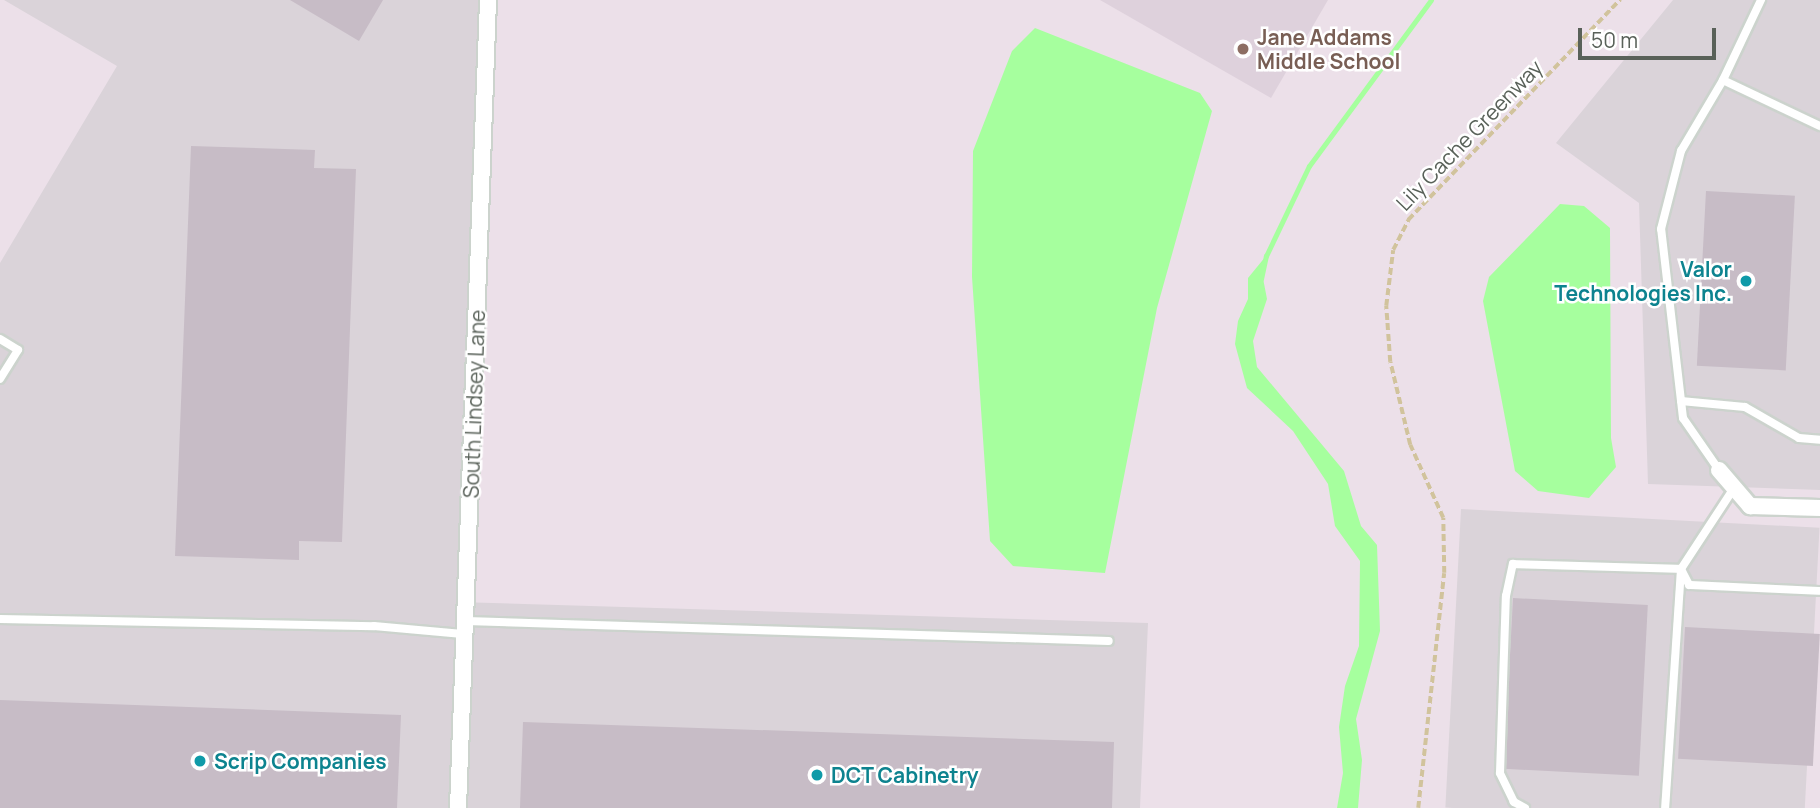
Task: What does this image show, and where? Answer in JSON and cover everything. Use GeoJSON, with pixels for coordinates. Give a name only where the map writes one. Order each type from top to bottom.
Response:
{"type":"FeatureCollection","features":[{"type":"Feature","properties":{"kind":"street","name":"South Lindsey Lane"},"geometry":{"type":"LineString","coordinates":[[457,808],[488,0]]}},
{"type":"Feature","properties":{"kind":"street"},"geometry":{"type":"LineString","coordinates":[[1719,470],[1750,506],[1820,508]]}},
{"type":"Feature","properties":{"kind":"lane"},"geometry":{"type":"LineString","coordinates":[[1719,470],[1683,418],[1661,229],[1681,150],[1723,80],[1761,0]]}},
{"type":"Feature","properties":{"kind":"lane"},"geometry":{"type":"LineString","coordinates":[[1723,80],[1820,127]]}},
{"type":"Feature","properties":{"kind":"lane"},"geometry":{"type":"LineString","coordinates":[[0,339],[18,350],[0,379]]}},
{"type":"Feature","properties":{"kind":"lane"},"geometry":{"type":"LineString","coordinates":[[1681,401],[1745,407],[1799,438],[1820,440]]}},
{"type":"Feature","properties":{"kind":"lane"},"geometry":{"type":"LineString","coordinates":[[1665,808],[1681,569],[1734,488]]}},
{"type":"Feature","properties":{"kind":"lane"},"geometry":{"type":"LineString","coordinates":[[1525,808],[1514,802],[1500,773],[1506,596],[1513,564],[1681,569]]}},
{"type":"Feature","properties":{"kind":"lane"},"geometry":{"type":"LineString","coordinates":[[1681,569],[1689,584],[1820,591]]}},
{"type":"Feature","properties":{"kind":"lane"},"geometry":{"type":"LineString","coordinates":[[0,619],[1110,641]]}},
{"type":"Feature","properties":{"kind":"path","name":"Lily Cache Greenway"},"geometry":{"type":"LineString","coordinates":[[1418,808],[1444,572],[1443,518],[1410,444],[1390,362],[1386,306],[1393,250],[1408,220],[1620,0]]}},
{"type":"Feature","properties":{"kind":"shaded area"},"geometry":{"type":"Polygon","coordinates":[[[4,0],[479,0],[458,602],[1148,623],[1140,808],[0,808],[0,263],[117,66],[4,0]]]}},
{"type":"Feature","properties":{"kind":"shaded area","name":"Jane Addams Middle School"},"geometry":{"type":"Polygon","coordinates":[[[1100,0],[1328,0],[1271,98],[1100,0]]]}},
{"type":"Feature","properties":{"kind":"shaded area"},"geometry":{"type":"Polygon","coordinates":[[[1673,0],[1820,0],[1820,490],[1648,484],[1639,203],[1556,143],[1673,0]]]}},
{"type":"Feature","properties":{"kind":"shaded area"},"geometry":{"type":"Polygon","coordinates":[[[1035,28],[1200,93],[1212,111],[1157,308],[1105,573],[1013,566],[990,541],[972,277],[973,151],[1012,51],[1035,28]]]}},
{"type":"Feature","properties":{"kind":"shaded area"},"geometry":{"type":"Polygon","coordinates":[[[1560,204],[1584,206],[1610,228],[1611,438],[1616,467],[1589,498],[1538,491],[1515,471],[1483,301],[1489,277],[1560,204]]]}},
{"type":"Feature","properties":{"kind":"shaded area"},"geometry":{"type":"Polygon","coordinates":[[[1266,256],[1262,273],[1267,299],[1253,341],[1257,367],[1344,471],[1361,526],[1377,545],[1380,631],[1356,719],[1362,760],[1358,808],[1337,808],[1343,773],[1339,727],[1345,686],[1359,646],[1360,561],[1335,526],[1328,484],[1293,431],[1247,388],[1235,344],[1238,321],[1248,299],[1248,278],[1266,256]]]}},
{"type":"Feature","properties":{"kind":"shaded area"},"geometry":{"type":"Polygon","coordinates":[[[1461,509],[1820,528],[1805,808],[1445,808],[1461,509]]]}},
{"type":"Feature","properties":{"kind":"building"},"geometry":{"type":"Polygon","coordinates":[[[290,0],[383,0],[359,41],[290,0]]]}},
{"type":"Feature","properties":{"kind":"building"},"geometry":{"type":"Polygon","coordinates":[[[191,146],[315,150],[314,168],[356,169],[342,542],[299,541],[299,560],[175,556],[191,146]]]}},
{"type":"Feature","properties":{"kind":"building","name":"Valor Technologies Inc."},"geometry":{"type":"Polygon","coordinates":[[[1706,191],[1795,196],[1786,370],[1697,366],[1706,191]]]}},
{"type":"Feature","properties":{"kind":"building"},"geometry":{"type":"Polygon","coordinates":[[[1513,598],[1648,605],[1639,776],[1504,769],[1513,598]]]}},
{"type":"Feature","properties":{"kind":"building"},"geometry":{"type":"Polygon","coordinates":[[[1685,627],[1820,634],[1813,766],[1678,759],[1685,627]]]}},
{"type":"Feature","properties":{"kind":"building","name":"Scrip Companies"},"geometry":{"type":"Polygon","coordinates":[[[0,700],[401,715],[397,808],[0,808],[0,700]]]}},
{"type":"Feature","properties":{"kind":"building","name":"DCT Cabinetry"},"geometry":{"type":"Polygon","coordinates":[[[523,722],[1114,742],[1112,808],[520,808],[523,722]]]}},
{"type":"Feature","properties":{"kind":"waterway"},"geometry":{"type":"LineString","coordinates":[[1261,279],[1266,256],[1309,166],[1431,0]]}},
{"type":"Feature","properties":{"kind":"place","name":"Jane Addams Middle School"},"geometry":{"type":"Point","coordinates":[1243,49]}},
{"type":"Feature","properties":{"kind":"place","name":"Valor Technologies Inc."},"geometry":{"type":"Point","coordinates":[1746,281]}},
{"type":"Feature","properties":{"kind":"place","name":"Scrip Companies"},"geometry":{"type":"Point","coordinates":[200,761]}},
{"type":"Feature","properties":{"kind":"place","name":"DCT Cabinetry"},"geometry":{"type":"Point","coordinates":[817,775]}}]}
